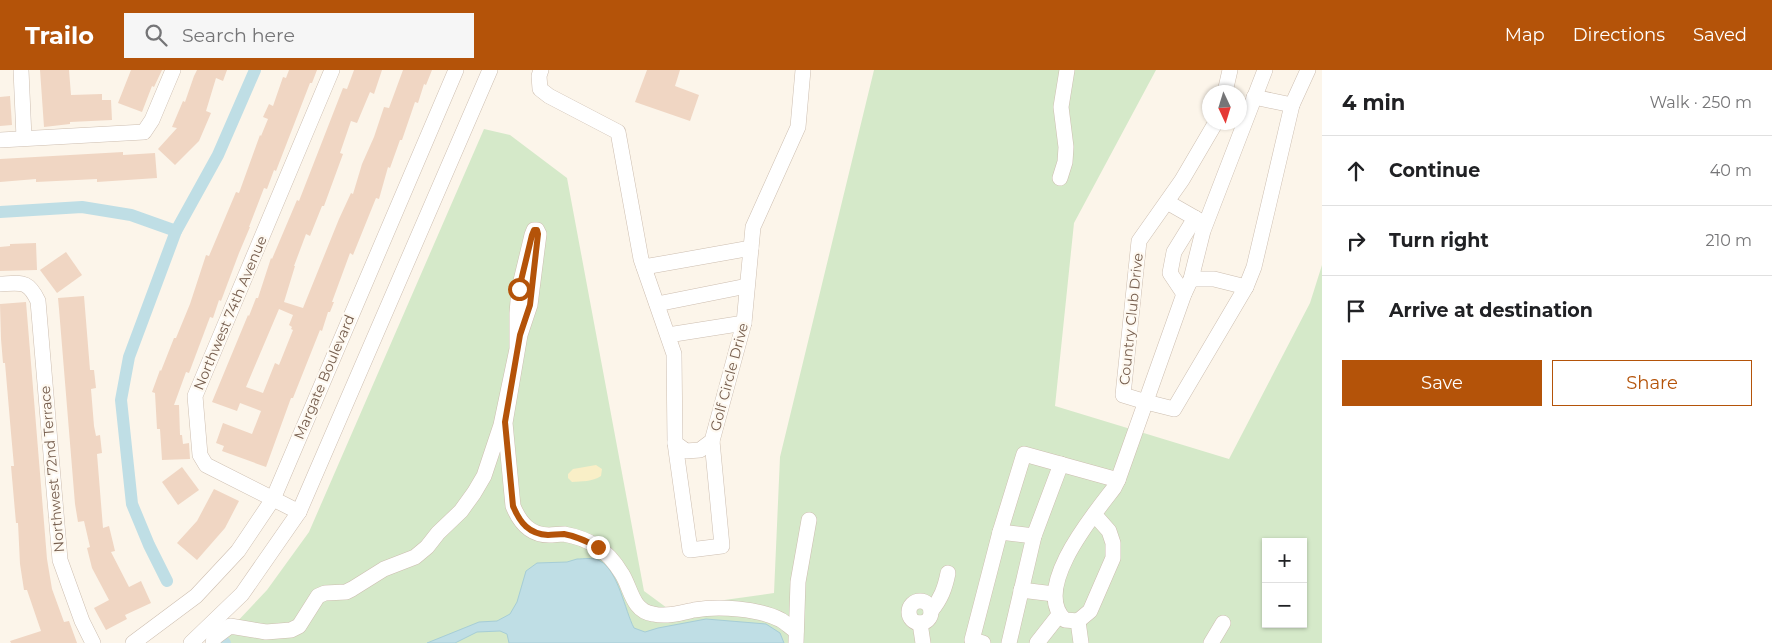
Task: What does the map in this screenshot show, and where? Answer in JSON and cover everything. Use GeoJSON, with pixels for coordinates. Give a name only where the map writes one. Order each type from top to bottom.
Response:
{"type":"FeatureCollection","features":[{"type":"Feature","properties":{"kind":"street"},"geometry":{"type":"LineString","coordinates":[[21,70],[24,138]]}},
{"type":"Feature","properties":{"kind":"street"},"geometry":{"type":"LineString","coordinates":[[0,140],[144,132],[152,120],[173,70]]}},
{"type":"Feature","properties":{"kind":"street","name":"Northwest 74th Avenue"},"geometry":{"type":"LineString","coordinates":[[299,512],[206,465],[200,455],[195,396],[332,70]]}},
{"type":"Feature","properties":{"kind":"street","name":"Margate Boulevard"},"geometry":{"type":"LineString","coordinates":[[133,643],[196,596],[238,551],[273,498],[456,70]]}},
{"type":"Feature","properties":{"kind":"street"},"geometry":{"type":"LineString","coordinates":[[191,643],[242,594],[299,512],[490,70]]}},
{"type":"Feature","properties":{"kind":"street","name":"Golf Circle Drive"},"geometry":{"type":"LineString","coordinates":[[675,443],[686,451],[700,450],[712,441],[744,323],[754,226],[798,127],[803,70]]}},
{"type":"Feature","properties":{"kind":"street"},"geometry":{"type":"LineString","coordinates":[[1227,85],[1230,70]]}},
{"type":"Feature","properties":{"kind":"street","name":"Country Club Drive"},"geometry":{"type":"LineString","coordinates":[[1054,594],[1066,558],[1083,528],[1118,480],[1191,279],[1200,221],[1265,70]]}},
{"type":"Feature","properties":{"kind":"street","name":"Country Club Drive"},"geometry":{"type":"LineString","coordinates":[[1211,130],[1182,180],[1139,241],[1123,394],[1174,409],[1246,287],[1254,267],[1292,105],[1308,70]]}},
{"type":"Feature","properties":{"kind":"street"},"geometry":{"type":"LineString","coordinates":[[536,72],[540,88],[549,96],[618,132],[636,236],[644,267],[674,354],[675,443],[690,550],[722,546],[712,441]]}},
{"type":"Feature","properties":{"kind":"street"},"geometry":{"type":"LineString","coordinates":[[1060,178],[1065,162],[1066,148],[1062,108],[1067,74]]}},
{"type":"Feature","properties":{"kind":"street"},"geometry":{"type":"LineString","coordinates":[[1254,97],[1292,105]]}},
{"type":"Feature","properties":{"kind":"street"},"geometry":{"type":"LineString","coordinates":[[1167,202],[1200,221],[1174,252],[1170,273],[1184,294]]}},
{"type":"Feature","properties":{"kind":"street"},"geometry":{"type":"LineString","coordinates":[[213,643],[214,638],[230,626],[266,632],[291,630],[299,626],[318,596],[325,593],[346,592],[384,569],[422,553],[438,533],[461,511],[484,476],[501,425],[517,349],[519,289],[534,230],[537,230],[538,234],[530,305],[520,335],[505,422],[513,506],[518,517],[527,529],[539,534],[562,534],[578,537],[598,547],[623,574],[636,604],[642,610],[651,614],[676,614],[712,609],[768,614],[781,620],[796,637]]}},
{"type":"Feature","properties":{"kind":"street"},"geometry":{"type":"LineString","coordinates":[[644,267],[751,248]]}},
{"type":"Feature","properties":{"kind":"street"},"geometry":{"type":"LineString","coordinates":[[1191,279],[1214,279],[1246,287]]}},
{"type":"Feature","properties":{"kind":"street","name":"Northwest 72nd Terrace"},"geometry":{"type":"LineString","coordinates":[[0,284],[22,283],[33,289],[38,302],[60,560],[82,622],[93,643]]}},
{"type":"Feature","properties":{"kind":"street"},"geometry":{"type":"LineString","coordinates":[[657,304],[748,286]]}},
{"type":"Feature","properties":{"kind":"street"},"geometry":{"type":"LineString","coordinates":[[668,335],[744,323]]}},
{"type":"Feature","properties":{"kind":"street"},"geometry":{"type":"LineString","coordinates":[[983,643],[972,640],[1000,532],[1024,454],[1118,480]]}},
{"type":"Feature","properties":{"kind":"street"},"geometry":{"type":"LineString","coordinates":[[1009,643],[1034,536],[1060,464]]}},
{"type":"Feature","properties":{"kind":"street"},"geometry":{"type":"LineString","coordinates":[[1021,590],[1054,594],[1059,614],[1065,620],[1078,621],[1090,611],[1113,558],[1113,543],[1109,531],[1094,514]]}},
{"type":"Feature","properties":{"kind":"street"},"geometry":{"type":"LineString","coordinates":[[796,637],[798,582],[809,520]]}},
{"type":"Feature","properties":{"kind":"street"},"geometry":{"type":"LineString","coordinates":[[1000,532],[1034,536]]}},
{"type":"Feature","properties":{"kind":"street"},"geometry":{"type":"LineString","coordinates":[[932,610],[924,600],[916,600],[910,606],[908,614],[912,621],[920,623],[928,621],[945,588],[948,573]]}},
{"type":"Feature","properties":{"kind":"street"},"geometry":{"type":"LineString","coordinates":[[1037,643],[1059,614]]}},
{"type":"Feature","properties":{"kind":"street"},"geometry":{"type":"LineString","coordinates":[[1078,621],[1081,643]]}},
{"type":"Feature","properties":{"kind":"street"},"geometry":{"type":"LineString","coordinates":[[920,623],[923,643]]}},
{"type":"Feature","properties":{"kind":"street"},"geometry":{"type":"LineString","coordinates":[[1211,643],[1223,623]]}},
{"type":"Feature","properties":{"kind":"green space"},"geometry":{"type":"Polygon","coordinates":[[[874,70],[1156,70],[1074,223],[1055,406],[1229,459],[1310,303],[1322,265],[1322,643],[217,643],[267,590],[309,532],[484,129],[510,135],[567,178],[644,591],[667,608],[774,593],[780,457],[874,70]]]}},
{"type":"Feature","properties":{"kind":"sand"},"geometry":{"type":"Polygon","coordinates":[[[596,465],[602,469],[601,476],[598,478],[572,482],[568,478],[568,474],[573,469],[596,465]]]}},
{"type":"Feature","properties":{"kind":"water"},"geometry":{"type":"Polygon","coordinates":[[[577,559],[595,559],[600,561],[612,573],[634,628],[645,632],[706,619],[766,624],[780,633],[784,643],[509,643],[507,634],[500,631],[477,632],[455,643],[427,643],[479,622],[497,621],[510,614],[517,602],[526,571],[537,563],[567,562],[577,559]]]}},
{"type":"Feature","properties":{"kind":"building"},"geometry":{"type":"Polygon","coordinates":[[[40,70],[69,70],[71,95],[102,94],[102,100],[111,100],[112,120],[70,122],[70,124],[44,127],[40,70]]]}},
{"type":"Feature","properties":{"kind":"building"},"geometry":{"type":"Polygon","coordinates":[[[131,70],[162,70],[154,87],[152,86],[142,112],[118,103],[131,70]]]}},
{"type":"Feature","properties":{"kind":"building"},"geometry":{"type":"Polygon","coordinates":[[[197,70],[227,70],[223,81],[216,78],[206,111],[211,113],[199,141],[175,165],[158,149],[177,128],[172,127],[183,101],[185,102],[197,70]]]}},
{"type":"Feature","properties":{"kind":"building"},"geometry":{"type":"Polygon","coordinates":[[[289,70],[317,70],[312,83],[310,83],[276,171],[274,170],[267,189],[264,188],[221,301],[219,300],[213,318],[210,317],[189,373],[186,372],[174,405],[179,405],[180,435],[182,435],[183,444],[189,443],[190,459],[162,460],[160,429],[157,429],[155,393],[152,392],[190,304],[206,255],[209,256],[236,192],[239,193],[260,135],[268,119],[263,117],[269,104],[273,106],[283,77],[286,78],[289,70]]]}},
{"type":"Feature","properties":{"kind":"building"},"geometry":{"type":"Polygon","coordinates":[[[354,70],[382,70],[374,94],[370,92],[357,123],[351,121],[340,153],[343,154],[324,206],[322,206],[310,236],[306,234],[294,266],[284,302],[303,308],[339,219],[351,193],[353,194],[362,164],[384,107],[389,108],[403,70],[432,70],[426,85],[424,84],[418,103],[415,102],[402,140],[400,140],[390,168],[388,167],[379,199],[376,198],[353,255],[350,253],[332,302],[334,302],[330,312],[328,312],[322,331],[320,330],[293,398],[291,398],[266,467],[222,451],[224,446],[216,443],[223,423],[252,434],[261,411],[240,403],[237,411],[212,402],[248,315],[256,298],[258,298],[271,258],[297,200],[299,201],[343,88],[347,89],[354,70]],[[279,309],[246,387],[263,393],[275,363],[279,365],[293,330],[289,325],[293,315],[279,309]]]}},
{"type":"Feature","properties":{"kind":"building"},"geometry":{"type":"Polygon","coordinates":[[[647,70],[680,70],[675,86],[699,95],[690,121],[635,102],[647,70]]]}},
{"type":"Feature","properties":{"kind":"building"},"geometry":{"type":"Polygon","coordinates":[[[10,96],[12,125],[0,126],[0,97],[10,96]]]}},
{"type":"Feature","properties":{"kind":"building"},"geometry":{"type":"Polygon","coordinates":[[[123,152],[123,155],[155,153],[157,178],[97,182],[97,179],[36,182],[36,179],[0,182],[0,159],[123,152]]]}},
{"type":"Feature","properties":{"kind":"building"},"geometry":{"type":"Polygon","coordinates":[[[36,243],[37,270],[0,271],[0,247],[10,246],[10,244],[36,243]]]}},
{"type":"Feature","properties":{"kind":"building"},"geometry":{"type":"Polygon","coordinates":[[[66,252],[82,275],[57,293],[40,270],[66,252]]]}},
{"type":"Feature","properties":{"kind":"building"},"geometry":{"type":"Polygon","coordinates":[[[84,296],[90,370],[94,370],[96,388],[91,389],[94,426],[96,436],[100,435],[102,453],[97,454],[103,528],[109,526],[115,551],[111,552],[129,587],[141,581],[151,603],[125,615],[127,619],[106,630],[94,608],[109,600],[92,568],[87,548],[90,547],[84,521],[78,522],[75,504],[58,298],[84,296]]]}},
{"type":"Feature","properties":{"kind":"building"},"geometry":{"type":"Polygon","coordinates":[[[26,302],[47,559],[52,589],[64,622],[69,621],[77,643],[11,643],[10,641],[41,631],[27,590],[24,590],[20,564],[18,523],[16,523],[11,466],[14,466],[5,363],[3,363],[1,339],[0,304],[26,302]]]}},
{"type":"Feature","properties":{"kind":"building"},"geometry":{"type":"Polygon","coordinates":[[[182,467],[199,490],[178,505],[162,482],[182,467]]]}},
{"type":"Feature","properties":{"kind":"building"},"geometry":{"type":"Polygon","coordinates":[[[214,489],[239,501],[225,528],[197,560],[177,543],[197,521],[214,489]]]}},
{"type":"Feature","properties":{"kind":"waterway"},"geometry":{"type":"LineString","coordinates":[[167,581],[132,504],[121,400],[129,357],[176,231],[218,155],[255,70]]}},
{"type":"Feature","properties":{"kind":"waterway"},"geometry":{"type":"LineString","coordinates":[[0,212],[82,207],[131,215],[176,231]]}},
{"type":"Feature","properties":{"kind":"waterway"},"geometry":{"type":"LineString","coordinates":[[221,639],[225,643]]}},
{"type":"Feature","properties":{"kind":"route"},"geometry":{"type":"LineString","coordinates":[[519,289],[532,235],[534,230],[537,230],[530,305],[520,335],[505,422],[511,469],[513,506],[527,529],[539,534],[562,534],[578,537],[598,547]]}}]}
